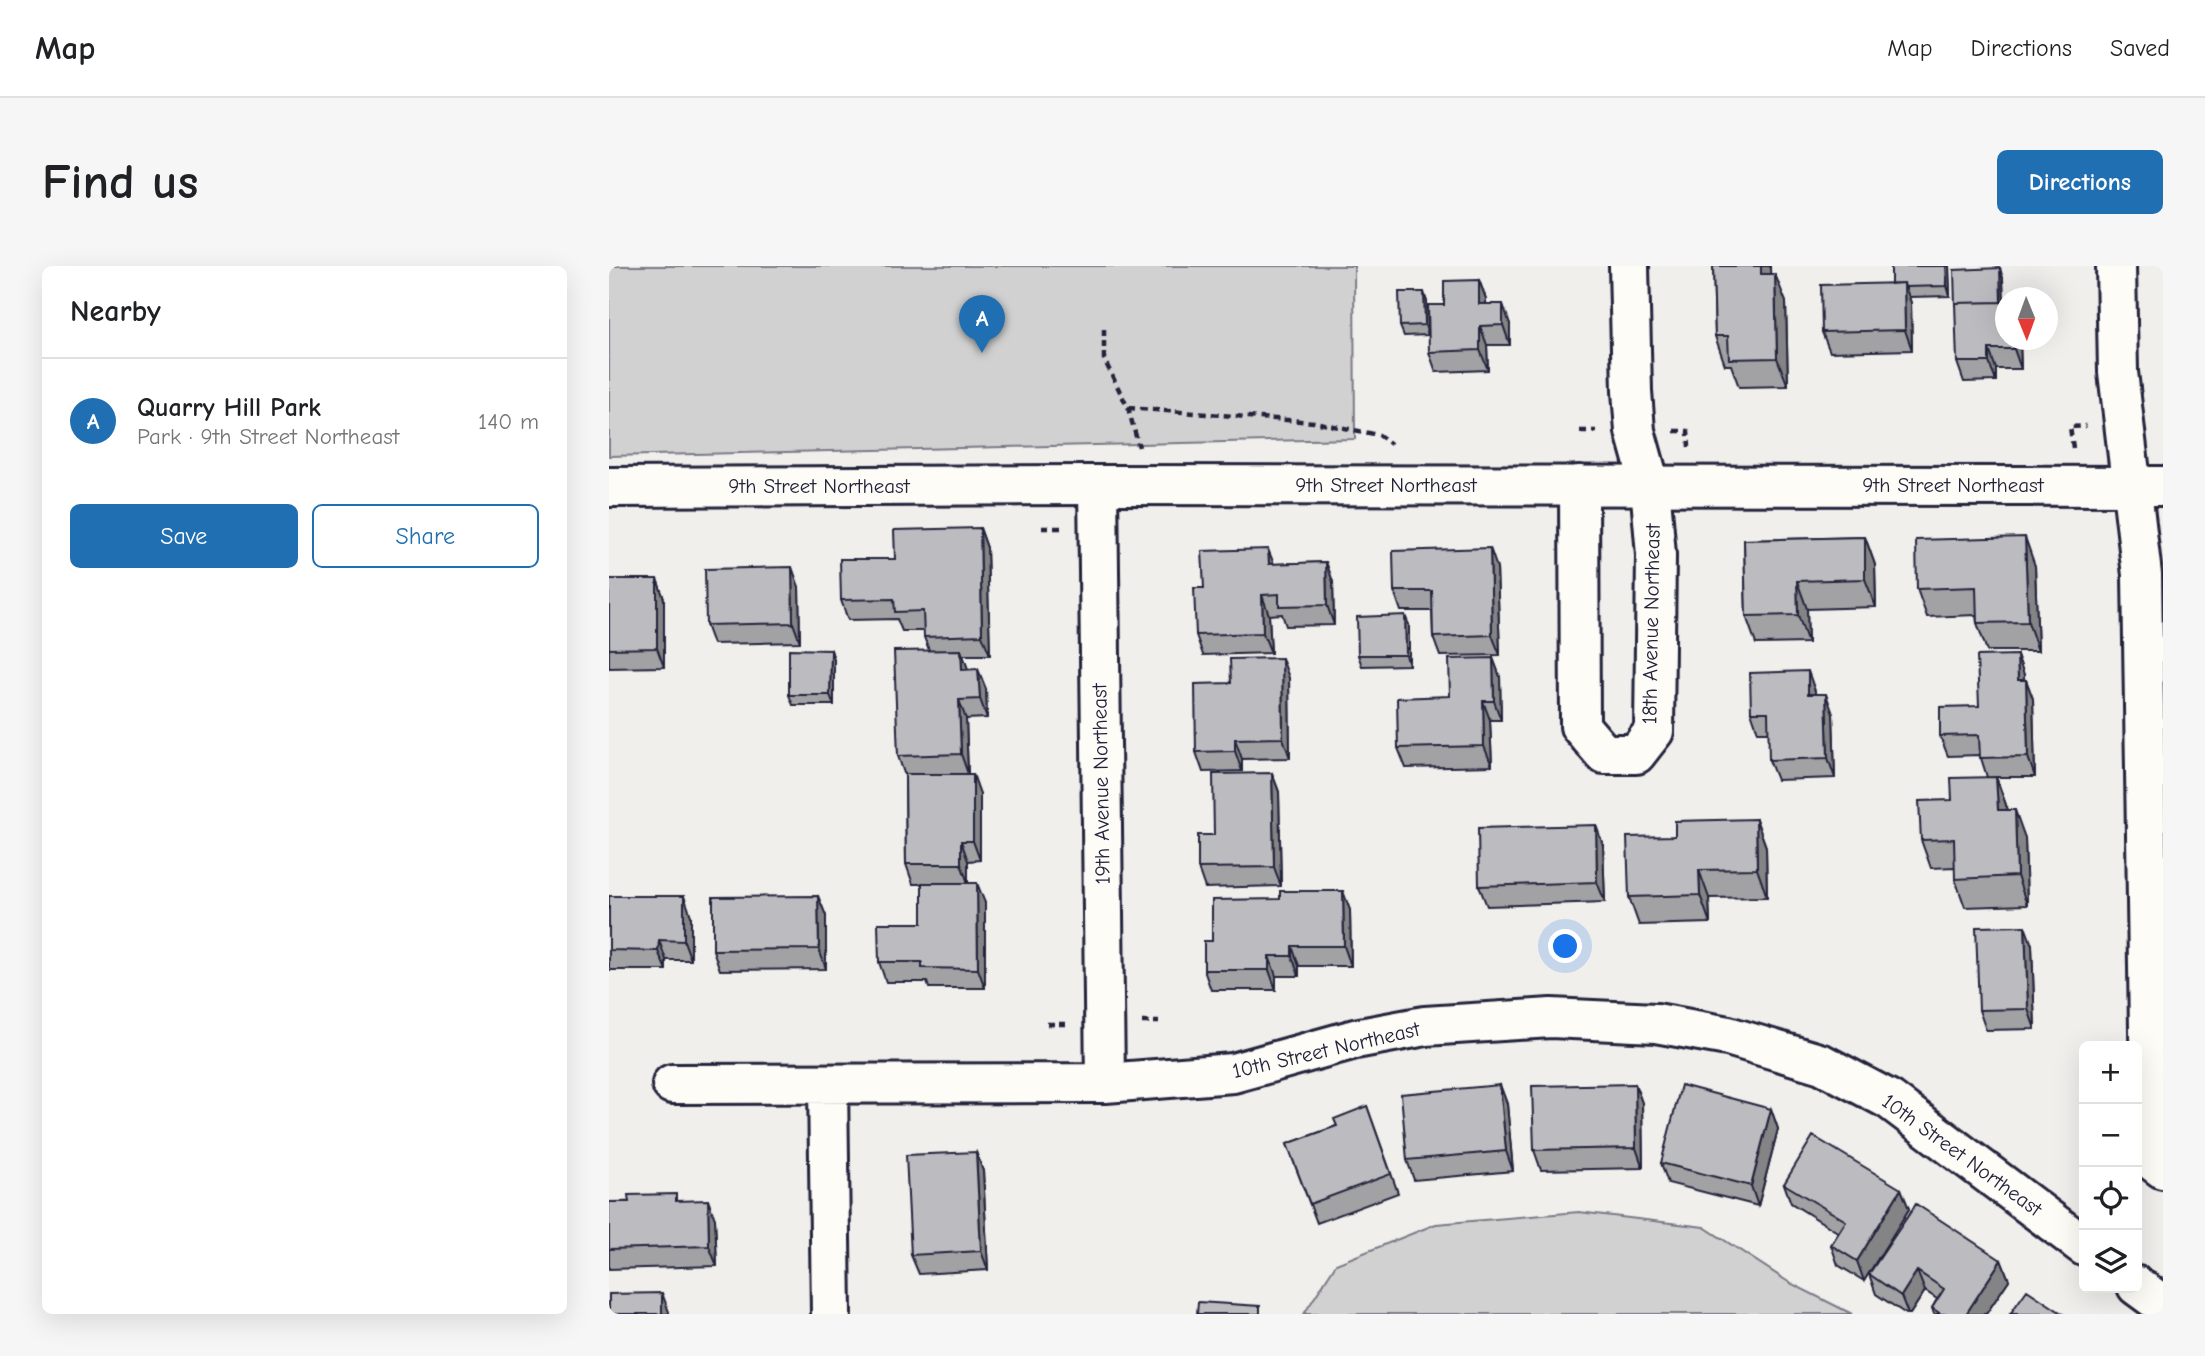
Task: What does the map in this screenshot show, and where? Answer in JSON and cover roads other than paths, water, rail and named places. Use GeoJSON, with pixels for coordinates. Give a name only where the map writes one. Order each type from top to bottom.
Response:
{"type":"FeatureCollection","features":[{"type":"Feature","properties":{"kind":"street","name":"18th Avenue Northeast"},"geometry":{"type":"LineString","coordinates":[[1579,485],[1580,726],[1604,754],[1636,754],[1654,731],[1656,555],[1650,485],[1635,431],[1629,266]]}},
{"type":"Feature","properties":{"kind":"street"},"geometry":{"type":"LineString","coordinates":[[2116,266],[2118,372],[2147,486],[2142,575],[2157,1165]]}},
{"type":"Feature","properties":{"kind":"street","name":"19th Avenue Northeast"},"geometry":{"type":"LineString","coordinates":[[1098,485],[1105,1083]]}},
{"type":"Feature","properties":{"kind":"street","name":"9th Street Northeast"},"geometry":{"type":"LineString","coordinates":[[609,487],[2147,486]]}},
{"type":"Feature","properties":{"kind":"street","name":"10th Street Northeast"},"geometry":{"type":"LineString","coordinates":[[672,1084],[1105,1083],[1233,1073],[1356,1039],[1426,1026],[1551,1018],[1656,1023],[1728,1036],[1822,1065],[1879,1094],[2079,1242]]}},
{"type":"Feature","properties":{"kind":"street"},"geometry":{"type":"LineString","coordinates":[[828,1084],[831,1314]]}},
{"type":"Feature","properties":{"kind":"street"},"geometry":{"type":"LineString","coordinates":[[2142,1290],[2163,1305]]}},
{"type":"Feature","properties":{"kind":"place","name":"Quarry Hill Park"},"geometry":{"type":"Point","coordinates":[982,353]}}]}
